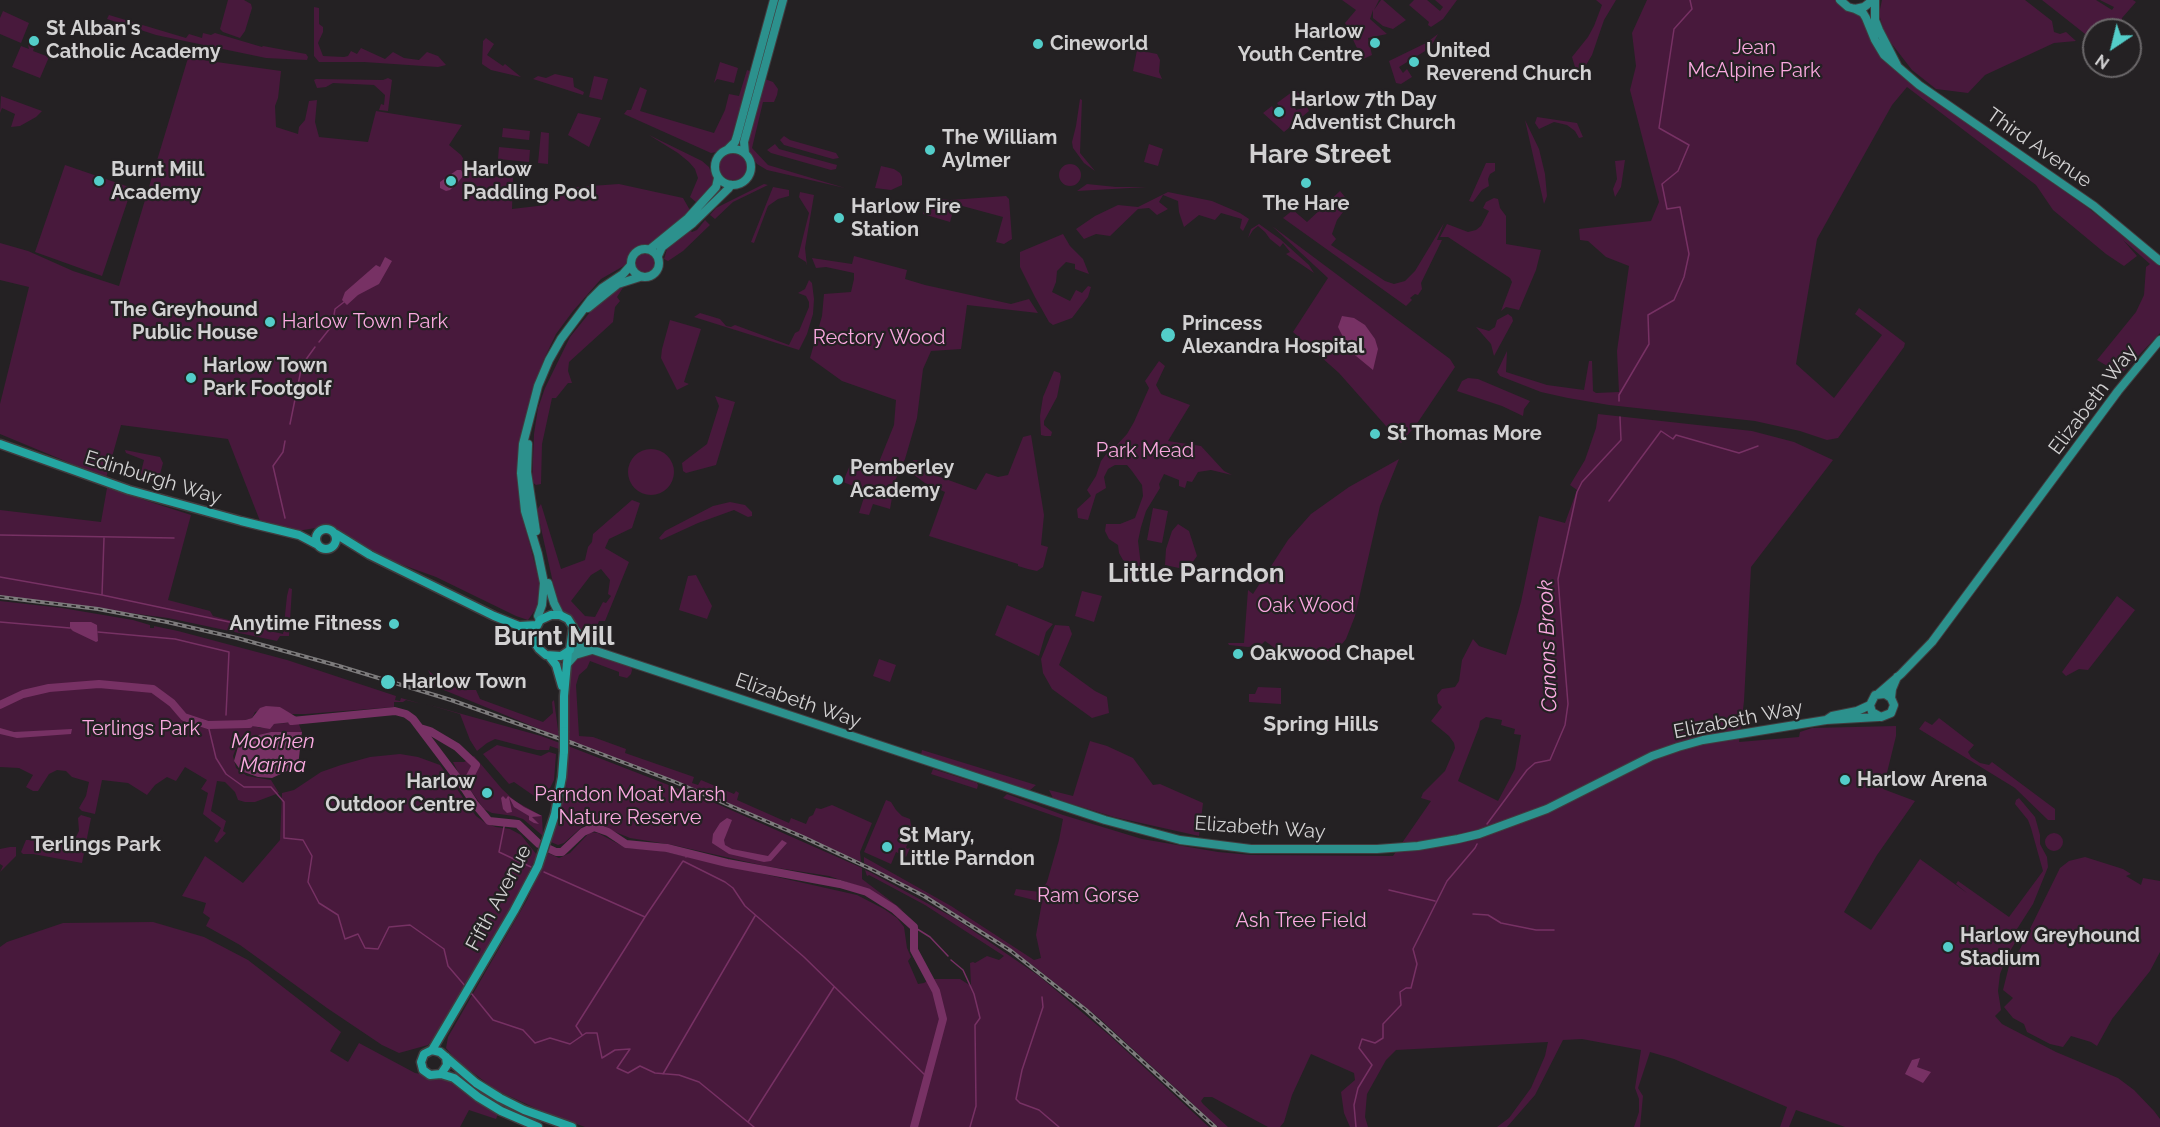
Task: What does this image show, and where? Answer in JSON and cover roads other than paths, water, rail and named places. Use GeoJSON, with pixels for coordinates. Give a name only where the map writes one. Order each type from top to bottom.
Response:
{"type":"FeatureCollection","features":[{"type":"Feature","properties":{"kind":"highway","name":"Edinburgh Way"},"geometry":{"type":"LineString","coordinates":[[0,444],[129,490],[299,535],[318,545]]}},
{"type":"Feature","properties":{"kind":"highway"},"geometry":{"type":"LineString","coordinates":[[356,548],[334,546],[327,549],[318,545],[316,539],[318,533],[328,529],[356,548],[519,626],[539,649],[549,656],[561,656],[569,651],[573,627],[568,619],[560,615],[551,615],[539,622],[519,626]]}},
{"type":"Feature","properties":{"kind":"highway","name":"Edinburgh Way"},"geometry":{"type":"LineString","coordinates":[[299,535],[309,532],[318,533]]}},
{"type":"Feature","properties":{"kind":"highway"},"geometry":{"type":"LineString","coordinates":[[334,546],[337,540],[336,534]]}},
{"type":"Feature","properties":{"kind":"highway"},"geometry":{"type":"LineString","coordinates":[[535,642],[535,630],[539,622]]}},
{"type":"Feature","properties":{"kind":"highway","name":"Fifth Avenue"},"geometry":{"type":"LineString","coordinates":[[439,1053],[441,1036],[538,866],[547,840],[559,791],[564,751],[564,696],[569,651]]}},
{"type":"Feature","properties":{"kind":"highway","name":"Fifth Avenue"},"geometry":{"type":"LineString","coordinates":[[549,656],[556,665],[564,696]]}},
{"type":"Feature","properties":{"kind":"highway"},"geometry":{"type":"LineString","coordinates":[[439,1053],[447,1065],[441,1074]]}},
{"type":"Feature","properties":{"kind":"highway"},"geometry":{"type":"LineString","coordinates":[[538,1127],[501,1111],[454,1078],[441,1074],[430,1076],[421,1066],[424,1054],[439,1053],[476,1083],[500,1098],[524,1110],[572,1127]]}},
{"type":"Feature","properties":{"kind":"main road"},"geometry":{"type":"LineString","coordinates":[[539,622],[538,616],[544,594],[543,575],[525,511],[522,462],[538,386],[561,339],[597,293],[623,274],[631,265],[636,252],[650,249],[688,218],[716,187],[718,178],[715,162],[720,153],[735,142],[774,0]]}},
{"type":"Feature","properties":{"kind":"main road"},"geometry":{"type":"LineString","coordinates":[[718,178],[731,185],[741,183],[750,174],[751,162],[745,153],[744,142],[783,0]]}},
{"type":"Feature","properties":{"kind":"main road"},"geometry":{"type":"LineString","coordinates":[[1840,0],[1848,7],[1855,9],[1864,7],[1874,0]]}},
{"type":"Feature","properties":{"kind":"main road","name":"Third Avenue"},"geometry":{"type":"LineString","coordinates":[[1874,0],[1875,20],[1897,65]]}},
{"type":"Feature","properties":{"kind":"main road","name":"Third Avenue"},"geometry":{"type":"LineString","coordinates":[[1855,9],[1863,13],[1879,48],[1919,85],[2094,206],[2160,261]]}},
{"type":"Feature","properties":{"kind":"main road"},"geometry":{"type":"LineString","coordinates":[[728,149],[745,153]]}},
{"type":"Feature","properties":{"kind":"main road"},"geometry":{"type":"LineString","coordinates":[[658,256],[662,247],[693,223],[731,185]]}},
{"type":"Feature","properties":{"kind":"main road"},"geometry":{"type":"LineString","coordinates":[[580,315],[618,284],[640,277],[649,278],[657,272],[660,265],[658,256],[650,249]]}},
{"type":"Feature","properties":{"kind":"main road"},"geometry":{"type":"LineString","coordinates":[[631,265],[640,277]]}},
{"type":"Feature","properties":{"kind":"main road","name":"Elizabeth Way"},"geometry":{"type":"LineString","coordinates":[[1878,694],[1932,642],[2118,391],[2160,340]]}},
{"type":"Feature","properties":{"kind":"main road"},"geometry":{"type":"LineString","coordinates":[[526,438],[528,444],[527,472],[534,525],[550,595],[560,615]]}},
{"type":"Feature","properties":{"kind":"main road"},"geometry":{"type":"LineString","coordinates":[[567,665],[575,655],[592,649],[573,627]]}},
{"type":"Feature","properties":{"kind":"main road","name":"Elizabeth Way"},"geometry":{"type":"LineString","coordinates":[[569,651],[577,646],[592,649],[1105,820],[1180,840],[1251,849],[1377,849],[1418,846],[1458,839],[1479,834],[1547,809],[1652,756],[1678,747],[1703,740],[1826,720],[1878,717]]}},
{"type":"Feature","properties":{"kind":"main road","name":"Elizabeth Way"},"geometry":{"type":"LineString","coordinates":[[1891,698],[1897,678]]}},
{"type":"Feature","properties":{"kind":"main road"},"geometry":{"type":"LineString","coordinates":[[1878,694],[1885,694],[1891,698],[1894,705],[1891,713],[1885,717],[1878,717],[1872,712],[1870,705],[1872,698],[1878,694]]}},
{"type":"Feature","properties":{"kind":"main road","name":"Elizabeth Way"},"geometry":{"type":"LineString","coordinates":[[1826,720],[1832,716],[1857,711],[1870,705]]}},
{"type":"Feature","properties":{"kind":"water","name":"Harlow Paddling Pool"},"geometry":{"type":"Polygon","coordinates":[[[457,170],[461,170],[464,175],[459,181],[450,190],[440,188],[440,182],[457,170]]]}},
{"type":"Feature","properties":{"kind":"water"},"geometry":{"type":"Polygon","coordinates":[[[385,257],[392,261],[379,284],[358,295],[347,305],[342,300],[345,292],[376,265],[380,267],[385,257]]]}},
{"type":"Feature","properties":{"kind":"water"},"geometry":{"type":"Polygon","coordinates":[[[1342,316],[1354,318],[1365,325],[1375,339],[1378,349],[1373,370],[1350,351],[1338,327],[1342,316]]]}},
{"type":"Feature","properties":{"kind":"water"},"geometry":{"type":"Polygon","coordinates":[[[70,622],[91,622],[97,625],[98,641],[73,631],[70,628],[70,622]]]}},
{"type":"Feature","properties":{"kind":"water"},"geometry":{"type":"Polygon","coordinates":[[[280,707],[303,721],[274,724],[270,729],[240,724],[252,718],[260,708],[280,707]]]}},
{"type":"Feature","properties":{"kind":"water"},"geometry":{"type":"Polygon","coordinates":[[[0,728],[14,732],[72,729],[71,734],[17,738],[0,734],[0,728]]]}},
{"type":"Feature","properties":{"kind":"water","name":"Moorhen Marina"},"geometry":{"type":"Polygon","coordinates":[[[271,732],[302,732],[298,766],[272,778],[258,777],[241,771],[234,761],[238,747],[243,740],[271,732]]]}},
{"type":"Feature","properties":{"kind":"water"},"geometry":{"type":"Polygon","coordinates":[[[503,796],[506,799],[508,796],[542,816],[532,817],[539,824],[529,820],[529,816],[514,807],[509,797],[512,812],[507,813],[503,809],[501,798],[503,796]]]}},
{"type":"Feature","properties":{"kind":"water"},"geometry":{"type":"Polygon","coordinates":[[[727,818],[732,820],[724,840],[725,845],[732,849],[768,856],[782,840],[787,843],[771,861],[764,862],[729,854],[712,843],[713,834],[720,823],[727,818]]]}},
{"type":"Feature","properties":{"kind":"water"},"geometry":{"type":"Polygon","coordinates":[[[1920,1058],[1917,1067],[1931,1072],[1923,1083],[1905,1074],[1912,1060],[1920,1058]]]}},
{"type":"Feature","properties":{"kind":"waterway","name":"Canons Brook"},"geometry":{"type":"LineString","coordinates":[[1619,401],[1619,395],[1649,344],[1648,315],[1674,300],[1684,277],[1689,254],[1680,207],[1667,209],[1662,184],[1678,171],[1689,145],[1659,128],[1674,29],[1692,9],[1690,0]]}},
{"type":"Feature","properties":{"kind":"waterway"},"geometry":{"type":"LineString","coordinates":[[333,321],[335,309],[344,302]]}},
{"type":"Feature","properties":{"kind":"waterway"},"geometry":{"type":"LineString","coordinates":[[319,342],[331,327]]}},
{"type":"Feature","properties":{"kind":"waterway"},"geometry":{"type":"LineString","coordinates":[[290,424],[302,365],[315,347]]}},
{"type":"Feature","properties":{"kind":"waterway","name":"Canons Brook"},"geometry":{"type":"LineString","coordinates":[[1487,824],[1527,770],[1535,763],[1550,760],[1565,725],[1568,704],[1558,579],[1577,492],[1582,482],[1621,440],[1620,417]]}},
{"type":"Feature","properties":{"kind":"waterway"},"geometry":{"type":"LineString","coordinates":[[1609,501],[1661,431],[1673,439],[1676,435],[1739,453],[1758,446]]}},
{"type":"Feature","properties":{"kind":"waterway"},"geometry":{"type":"LineString","coordinates":[[285,441],[283,452],[273,466],[285,518]]}},
{"type":"Feature","properties":{"kind":"waterway"},"geometry":{"type":"LineString","coordinates":[[0,535],[174,538]]}},
{"type":"Feature","properties":{"kind":"waterway"},"geometry":{"type":"LineString","coordinates":[[102,595],[104,538]]}},
{"type":"Feature","properties":{"kind":"waterway"},"geometry":{"type":"LineString","coordinates":[[0,577],[102,595],[234,623]]}},
{"type":"Feature","properties":{"kind":"waterway"},"geometry":{"type":"LineString","coordinates":[[0,622],[70,628]]}},
{"type":"Feature","properties":{"kind":"waterway"},"geometry":{"type":"LineString","coordinates":[[98,632],[175,639],[229,652],[226,715]]}},
{"type":"Feature","properties":{"kind":"waterway"},"geometry":{"type":"LineString","coordinates":[[0,705],[23,694],[49,688],[99,684],[153,689],[172,703],[184,717],[208,725],[249,724]]}},
{"type":"Feature","properties":{"kind":"waterway"},"geometry":{"type":"LineString","coordinates":[[292,721],[395,711],[406,714],[413,719],[489,821],[518,824],[539,844],[556,852],[562,852],[583,832],[594,827],[608,832],[626,844],[667,848],[727,863],[840,884],[867,892],[894,909],[914,927],[914,950],[936,991],[943,1019],[914,1127]]}},
{"type":"Feature","properties":{"kind":"waterway"},"geometry":{"type":"LineString","coordinates":[[208,725],[216,758],[226,774],[244,787],[271,787],[284,802],[284,838],[303,840],[312,856],[308,882],[319,903],[338,915],[345,939],[358,934],[365,948],[378,949],[389,927],[410,925],[444,949],[448,966],[466,987]]}},
{"type":"Feature","properties":{"kind":"waterway"},"geometry":{"type":"LineString","coordinates":[[420,728],[430,731],[457,747],[476,765],[464,788]]}},
{"type":"Feature","properties":{"kind":"waterway"},"geometry":{"type":"LineString","coordinates":[[505,822],[499,852],[531,867]]}},
{"type":"Feature","properties":{"kind":"waterway","name":"Canons Brook"},"geometry":{"type":"LineString","coordinates":[[1356,1127],[1354,1105],[1358,1088],[1372,1065],[1359,1048],[1362,1039],[1375,1043],[1383,1038],[1383,1024],[1401,1005],[1400,992],[1411,988],[1417,964],[1413,949],[1447,881],[1477,844]]}},
{"type":"Feature","properties":{"kind":"waterway"},"geometry":{"type":"LineString","coordinates":[[686,857],[688,853]]}},
{"type":"Feature","properties":{"kind":"waterway"},"geometry":{"type":"LineString","coordinates":[[683,861],[733,888],[745,906],[804,957],[928,1078]]}},
{"type":"Feature","properties":{"kind":"waterway"},"geometry":{"type":"LineString","coordinates":[[582,1035],[576,1026],[683,861]]}},
{"type":"Feature","properties":{"kind":"waterway"},"geometry":{"type":"LineString","coordinates":[[544,872],[645,917]]}},
{"type":"Feature","properties":{"kind":"waterway"},"geometry":{"type":"LineString","coordinates":[[1389,890],[1435,901]]}},
{"type":"Feature","properties":{"kind":"waterway"},"geometry":{"type":"LineString","coordinates":[[1473,914],[1488,915],[1501,923],[1536,930],[1554,930]]}},
{"type":"Feature","properties":{"kind":"waterway"},"geometry":{"type":"LineString","coordinates":[[663,1074],[755,916]]}},
{"type":"Feature","properties":{"kind":"waterway"},"geometry":{"type":"LineString","coordinates":[[914,927],[930,937],[948,956]]}},
{"type":"Feature","properties":{"kind":"waterway"},"geometry":{"type":"LineString","coordinates":[[951,960],[963,970],[974,994],[980,1018],[975,1025],[976,1106],[970,1127]]}},
{"type":"Feature","properties":{"kind":"waterway"},"geometry":{"type":"LineString","coordinates":[[748,1122],[834,987]]}},
{"type":"Feature","properties":{"kind":"waterway"},"geometry":{"type":"LineString","coordinates":[[471,993],[493,1020],[523,1030],[535,1043],[550,1038],[570,1044],[586,1033],[597,1033],[602,1058],[615,1050],[630,1049],[617,1068],[628,1073],[640,1066],[655,1073],[679,1075],[699,1082],[754,1127]]}},
{"type":"Feature","properties":{"kind":"waterway"},"geometry":{"type":"LineString","coordinates":[[1042,997],[1043,1007],[1022,1070],[1016,1099],[1020,1103],[1039,1110],[1059,1127]]}},
{"type":"Feature","properties":{"kind":"railway"},"geometry":{"type":"LineString","coordinates":[[0,597],[98,609],[167,622],[237,638],[339,666],[451,700],[575,744],[675,782],[803,837],[924,896],[1011,951],[1086,1010],[1215,1127]]}},
{"type":"Feature","properties":{"kind":"place","name":"St Alban's Catholic Academy"},"geometry":{"type":"Point","coordinates":[34,41]}},
{"type":"Feature","properties":{"kind":"place","name":"Harlow Youth Centre"},"geometry":{"type":"Point","coordinates":[1375,43]}},
{"type":"Feature","properties":{"kind":"place","name":"Cineworld"},"geometry":{"type":"Point","coordinates":[1038,44]}},
{"type":"Feature","properties":{"kind":"place","name":"United Reverend Church"},"geometry":{"type":"Point","coordinates":[1414,62]}},
{"type":"Feature","properties":{"kind":"place","name":"Harlow 7th Day Adventist Church"},"geometry":{"type":"Point","coordinates":[1279,112]}},
{"type":"Feature","properties":{"kind":"place","name":"The William Aylmer"},"geometry":{"type":"Point","coordinates":[930,150]}},
{"type":"Feature","properties":{"kind":"place","name":"Burnt Mill Academy"},"geometry":{"type":"Point","coordinates":[99,181]}},
{"type":"Feature","properties":{"kind":"place","name":"Harlow Paddling Pool"},"geometry":{"type":"Point","coordinates":[451,181]}},
{"type":"Feature","properties":{"kind":"place","name":"The Hare"},"geometry":{"type":"Point","coordinates":[1306,183]}},
{"type":"Feature","properties":{"kind":"place","name":"Harlow Fire Station"},"geometry":{"type":"Point","coordinates":[839,218]}},
{"type":"Feature","properties":{"kind":"place","name":"The Greyhound Public House"},"geometry":{"type":"Point","coordinates":[270,322]}},
{"type":"Feature","properties":{"kind":"place","name":"Princess Alexandra Hospital"},"geometry":{"type":"Point","coordinates":[1168,335]}},
{"type":"Feature","properties":{"kind":"place","name":"Harlow Town Park Footgolf"},"geometry":{"type":"Point","coordinates":[191,378]}},
{"type":"Feature","properties":{"kind":"place","name":"St Thomas More"},"geometry":{"type":"Point","coordinates":[1375,434]}},
{"type":"Feature","properties":{"kind":"place","name":"Pemberley Academy"},"geometry":{"type":"Point","coordinates":[838,480]}},
{"type":"Feature","properties":{"kind":"place","name":"Anytime Fitness"},"geometry":{"type":"Point","coordinates":[394,624]}},
{"type":"Feature","properties":{"kind":"place","name":"Oakwood Chapel"},"geometry":{"type":"Point","coordinates":[1238,654]}},
{"type":"Feature","properties":{"kind":"place","name":"Harlow Town"},"geometry":{"type":"Point","coordinates":[388,682]}},
{"type":"Feature","properties":{"kind":"place","name":"Harlow Arena"},"geometry":{"type":"Point","coordinates":[1845,780]}},
{"type":"Feature","properties":{"kind":"place","name":"Harlow Outdoor Centre"},"geometry":{"type":"Point","coordinates":[487,793]}},
{"type":"Feature","properties":{"kind":"place","name":"St Mary, Little Parndon"},"geometry":{"type":"Point","coordinates":[887,847]}},
{"type":"Feature","properties":{"kind":"place","name":"Harlow Greyhound Stadium"},"geometry":{"type":"Point","coordinates":[1948,947]}},
{"type":"Feature","properties":{"kind":"district","name":"Hare Street"},"geometry":{"type":"Point","coordinates":[1320,155]}},
{"type":"Feature","properties":{"kind":"district","name":"Little Parndon"},"geometry":{"type":"Point","coordinates":[1196,574]}},
{"type":"Feature","properties":{"kind":"district","name":"Burnt Mill"},"geometry":{"type":"Point","coordinates":[554,637]}},
{"type":"Feature","properties":{"kind":"district","name":"Spring Hills"},"geometry":{"type":"Point","coordinates":[1321,725]}},
{"type":"Feature","properties":{"kind":"district","name":"Terlings Park"},"geometry":{"type":"Point","coordinates":[96,845]}},
{"type":"Feature","properties":{"kind":"park label","name":"Jean McAlpine Park"},"geometry":{"type":"Point","coordinates":[1754,60]}},
{"type":"Feature","properties":{"kind":"park label","name":"Harlow Town Park"},"geometry":{"type":"Point","coordinates":[365,322]}},
{"type":"Feature","properties":{"kind":"park label","name":"Rectory Wood"},"geometry":{"type":"Point","coordinates":[879,338]}},
{"type":"Feature","properties":{"kind":"park label","name":"Park Mead"},"geometry":{"type":"Point","coordinates":[1145,451]}},
{"type":"Feature","properties":{"kind":"park label","name":"Oak Wood"},"geometry":{"type":"Point","coordinates":[1306,606]}},
{"type":"Feature","properties":{"kind":"park label","name":"Parndon Moat Marsh Nature Reserve"},"geometry":{"type":"Point","coordinates":[630,806]}},
{"type":"Feature","properties":{"kind":"park label","name":"Ram Gorse"},"geometry":{"type":"Point","coordinates":[1088,896]}},
{"type":"Feature","properties":{"kind":"park label","name":"Ash Tree Field"},"geometry":{"type":"Point","coordinates":[1301,921]}}]}
